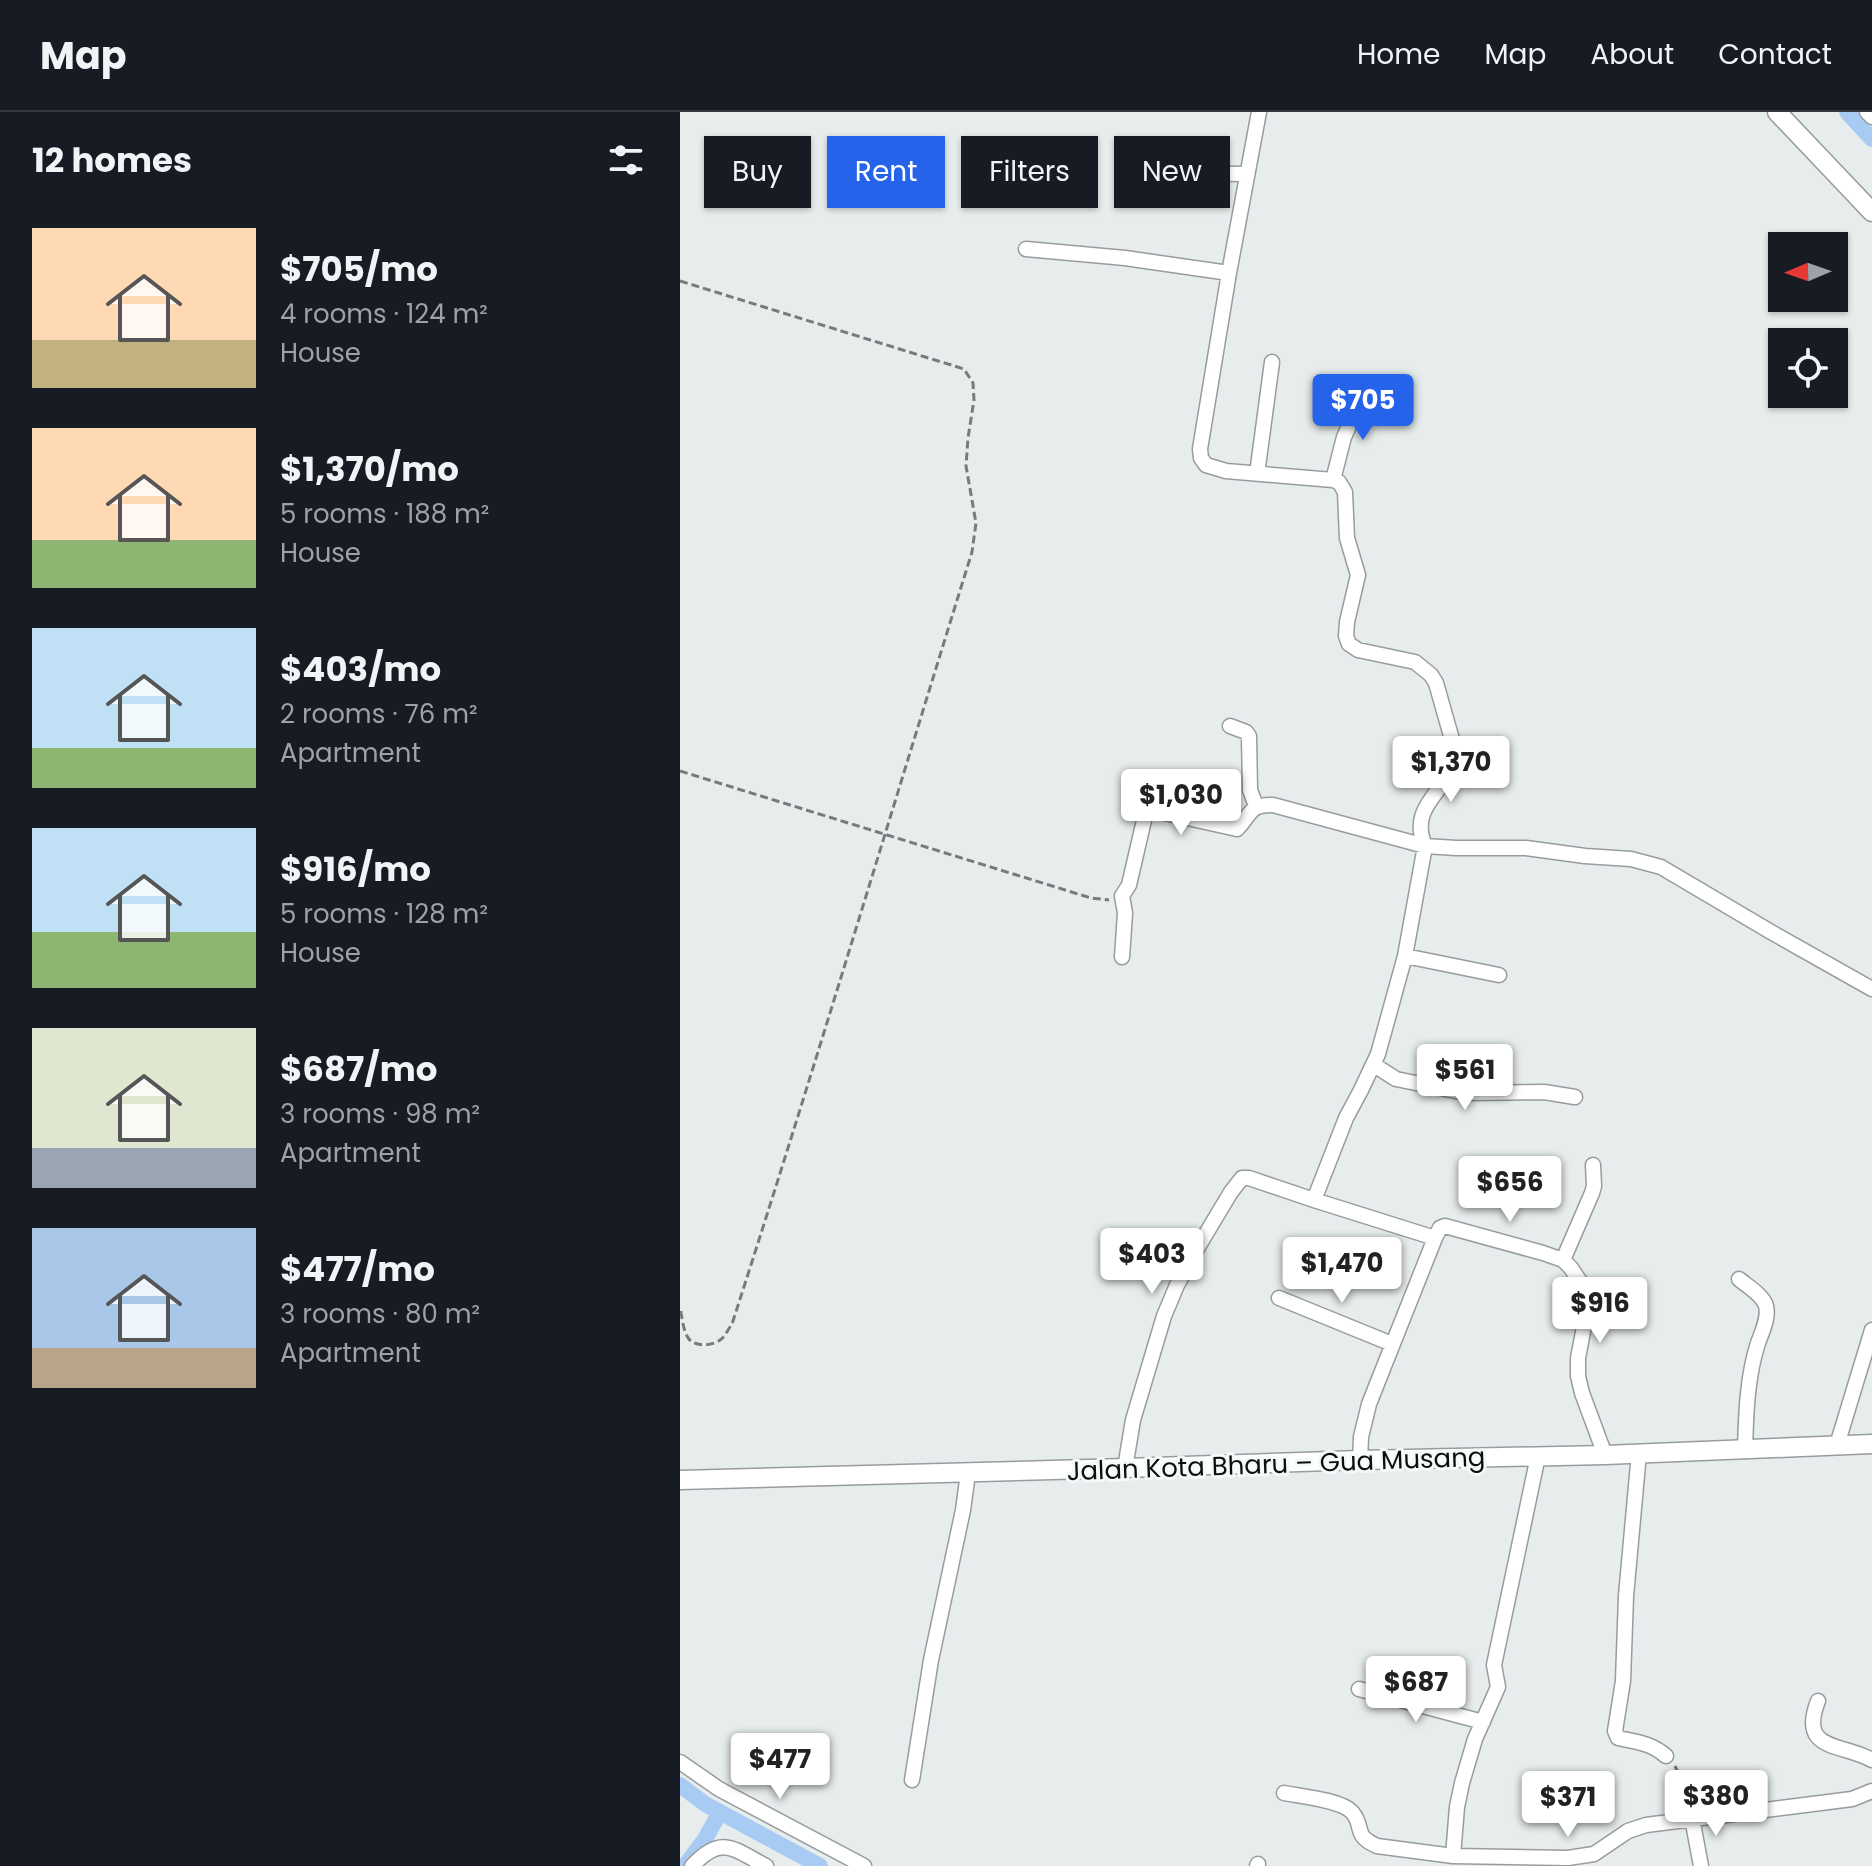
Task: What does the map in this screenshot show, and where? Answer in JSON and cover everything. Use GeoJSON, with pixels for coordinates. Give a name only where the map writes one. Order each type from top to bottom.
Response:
{"type":"FeatureCollection","features":[{"type":"Feature","properties":{"kind":"main road"},"geometry":{"type":"LineString","coordinates":[[1777,112],[1872,212]]}},
{"type":"Feature","properties":{"kind":"main road","name":"Jalan Kota Bharu – Gua Musang"},"geometry":{"type":"LineString","coordinates":[[680,1480],[1605,1455],[1872,1444]]}},
{"type":"Feature","properties":{"kind":"street"},"geometry":{"type":"LineString","coordinates":[[1259,112],[1229,273],[1201,458],[1206,465],[1215,469],[1339,482],[1345,492],[1347,538],[1358,575],[1347,622],[1349,644],[1358,650],[1415,662],[1431,675],[1455,750],[1455,761],[1450,772],[1423,810],[1420,823],[1425,846],[1405,956],[1374,1065],[1346,1118],[1314,1200]]}},
{"type":"Feature","properties":{"kind":"street"},"geometry":{"type":"LineString","coordinates":[[1867,112],[1872,117]]}},
{"type":"Feature","properties":{"kind":"street"},"geometry":{"type":"LineString","coordinates":[[1230,174],[1247,174]]}},
{"type":"Feature","properties":{"kind":"street"},"geometry":{"type":"LineString","coordinates":[[1026,249],[1125,258],[1229,273]]}},
{"type":"Feature","properties":{"kind":"street"},"geometry":{"type":"LineString","coordinates":[[1257,474],[1272,362]]}},
{"type":"Feature","properties":{"kind":"street"},"geometry":{"type":"LineString","coordinates":[[1333,480],[1344,437],[1356,411],[1379,393]]}},
{"type":"Feature","properties":{"kind":"street"},"geometry":{"type":"LineString","coordinates":[[1230,726],[1249,736],[1250,790],[1256,806]]}},
{"type":"Feature","properties":{"kind":"street"},"geometry":{"type":"LineString","coordinates":[[1122,957],[1125,913],[1122,896],[1129,885],[1145,816],[1156,811],[1237,829],[1256,806],[1262,804],[1425,846],[1526,848],[1631,859],[1661,867],[1872,989]]}},
{"type":"Feature","properties":{"kind":"street"},"geometry":{"type":"LineString","coordinates":[[1405,956],[1499,975]]}},
{"type":"Feature","properties":{"kind":"street"},"geometry":{"type":"LineString","coordinates":[[1374,1065],[1396,1079],[1465,1093],[1544,1092],[1575,1097]]}},
{"type":"Feature","properties":{"kind":"street"},"geometry":{"type":"LineString","coordinates":[[1563,1260],[1592,1193],[1593,1165]]}},
{"type":"Feature","properties":{"kind":"street"},"geometry":{"type":"LineString","coordinates":[[1125,1468],[1133,1420],[1164,1316],[1191,1259],[1242,1178],[1435,1238]]}},
{"type":"Feature","properties":{"kind":"street"},"geometry":{"type":"LineString","coordinates":[[1360,1460],[1361,1437],[1369,1404],[1435,1238],[1440,1228],[1445,1226],[1563,1260],[1581,1283],[1588,1306],[1578,1358],[1578,1376],[1605,1455]]}},
{"type":"Feature","properties":{"kind":"street"},"geometry":{"type":"LineString","coordinates":[[1739,1279],[1766,1306],[1749,1383],[1745,1450]]}},
{"type":"Feature","properties":{"kind":"street"},"geometry":{"type":"LineString","coordinates":[[1279,1298],[1392,1344]]}},
{"type":"Feature","properties":{"kind":"street"},"geometry":{"type":"LineString","coordinates":[[1837,1445],[1872,1330]]}},
{"type":"Feature","properties":{"kind":"street"},"geometry":{"type":"LineString","coordinates":[[1639,1453],[1626,1596],[1623,1681],[1615,1731],[1618,1738],[1644,1742],[1666,1756]]}},
{"type":"Feature","properties":{"kind":"street"},"geometry":{"type":"LineString","coordinates":[[1453,1856],[1462,1783],[1475,1739],[1498,1687],[1494,1665],[1538,1456]]}},
{"type":"Feature","properties":{"kind":"street"},"geometry":{"type":"LineString","coordinates":[[912,1780],[934,1646],[968,1473]]}},
{"type":"Feature","properties":{"kind":"street"},"geometry":{"type":"LineString","coordinates":[[1359,1689],[1483,1722]]}},
{"type":"Feature","properties":{"kind":"street"},"geometry":{"type":"LineString","coordinates":[[1818,1701],[1814,1725],[1818,1740],[1872,1760]]}},
{"type":"Feature","properties":{"kind":"street"},"geometry":{"type":"LineString","coordinates":[[680,1762],[719,1789],[864,1866]]}},
{"type":"Feature","properties":{"kind":"street"},"geometry":{"type":"LineString","coordinates":[[1284,1793],[1349,1809],[1360,1834],[1377,1846],[1453,1856],[1541,1858],[1594,1854],[1628,1831],[1646,1825],[1852,1799],[1872,1791]]}},
{"type":"Feature","properties":{"kind":"street"},"geometry":{"type":"LineString","coordinates":[[1692,1818],[1701,1866]]}},
{"type":"Feature","properties":{"kind":"street"},"geometry":{"type":"LineString","coordinates":[[692,1866],[713,1848],[728,1847],[766,1866]]}},
{"type":"Feature","properties":{"kind":"path"},"geometry":{"type":"LineString","coordinates":[[680,281],[964,369],[973,383],[974,400],[966,466],[976,523],[972,552],[802,1107],[732,1324],[721,1340],[702,1345],[692,1342],[687,1337],[680,1307]]}},
{"type":"Feature","properties":{"kind":"path"},"geometry":{"type":"LineString","coordinates":[[680,771],[1091,898],[1114,900],[1122,896]]}},
{"type":"Feature","properties":{"kind":"path"},"geometry":{"type":"LineString","coordinates":[[1666,1756],[1681,1776],[1686,1806],[1692,1818]]}},
{"type":"Feature","properties":{"kind":"waterway"},"geometry":{"type":"LineString","coordinates":[[1847,112],[1872,139]]}},
{"type":"Feature","properties":{"kind":"waterway"},"geometry":{"type":"LineString","coordinates":[[680,1785],[705,1804],[820,1866]]}},
{"type":"Feature","properties":{"kind":"waterway"},"geometry":{"type":"LineString","coordinates":[[685,1866],[720,1812]]}}]}
